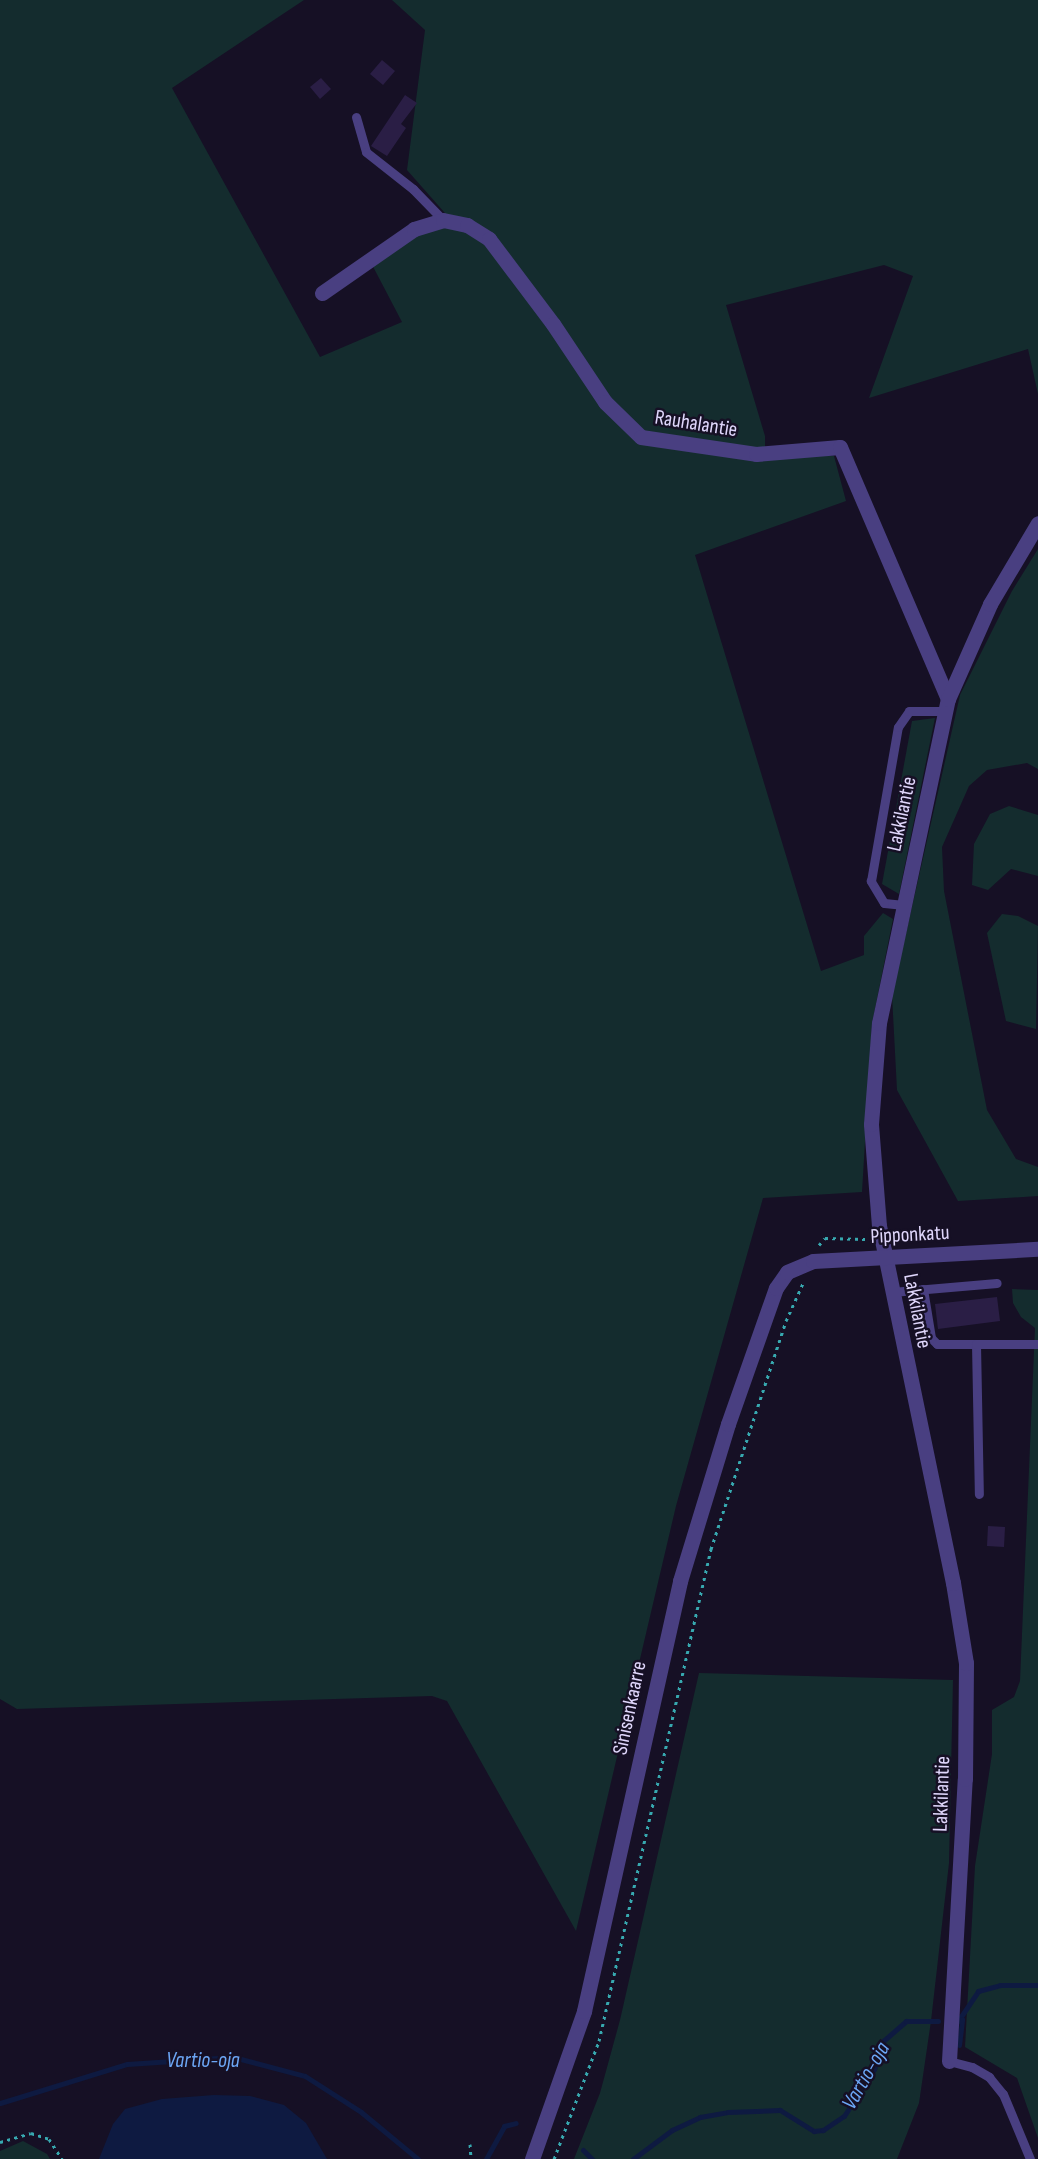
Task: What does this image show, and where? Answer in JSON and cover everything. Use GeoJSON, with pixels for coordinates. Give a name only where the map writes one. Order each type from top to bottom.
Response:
{"type":"FeatureCollection","features":[{"type":"Feature","properties":{"kind":"street"},"geometry":{"type":"LineString","coordinates":[[322,293],[414,229],[443,220]]}},
{"type":"Feature","properties":{"kind":"street","name":"Rauhalantie"},"geometry":{"type":"LineString","coordinates":[[443,220],[466,225],[489,239],[553,324],[605,402],[641,436],[756,454],[840,447],[947,705]]}},
{"type":"Feature","properties":{"kind":"street","name":"Lakkilantie"},"geometry":{"type":"LineString","coordinates":[[949,2061],[965,1779],[966,1663],[953,1583],[881,1238],[873,1183],[872,1113],[879,1023],[947,705],[985,613],[1038,523]]}},
{"type":"Feature","properties":{"kind":"street","name":"Pipponkatu"},"geometry":{"type":"LineString","coordinates":[[787,1272],[813,1261],[1038,1249]]}},
{"type":"Feature","properties":{"kind":"street","name":"Sinisenkaarre"},"geometry":{"type":"LineString","coordinates":[[532,2159],[584,2011],[680,1581],[767,1311],[787,1272]]}},
{"type":"Feature","properties":{"kind":"lane"},"geometry":{"type":"LineString","coordinates":[[356,117],[366,152],[413,189],[443,220]]}},
{"type":"Feature","properties":{"kind":"lane"},"geometry":{"type":"LineString","coordinates":[[904,905],[884,903],[871,881],[898,727],[909,711],[947,705]]}},
{"type":"Feature","properties":{"kind":"lane"},"geometry":{"type":"LineString","coordinates":[[892,1292],[997,1283]]}},
{"type":"Feature","properties":{"kind":"lane"},"geometry":{"type":"LineString","coordinates":[[923,1289],[930,1338],[937,1344],[1038,1344]]}},
{"type":"Feature","properties":{"kind":"lane"},"geometry":{"type":"LineString","coordinates":[[976,1344],[979,1494]]}},
{"type":"Feature","properties":{"kind":"lane"},"geometry":{"type":"LineString","coordinates":[[949,2061],[972,2067],[989,2077],[1003,2094],[1030,2159]]}},
{"type":"Feature","properties":{"kind":"path"},"geometry":{"type":"LineString","coordinates":[[554,2159],[607,2009],[711,1549],[786,1321],[825,1238],[916,1239]]}},
{"type":"Feature","properties":{"kind":"path"},"geometry":{"type":"LineString","coordinates":[[0,2142],[31,2133],[49,2139],[62,2159]]}},
{"type":"Feature","properties":{"kind":"path"},"geometry":{"type":"LineString","coordinates":[[470,2144],[471,2159]]}},
{"type":"Feature","properties":{"kind":"green space"},"geometry":{"type":"Polygon","coordinates":[[[0,0],[304,0],[172,88],[320,357],[402,322],[368,257],[452,221],[407,170],[425,30],[392,0],[1038,0],[1038,394],[1028,349],[869,398],[913,276],[884,265],[726,305],[765,436],[765,455],[834,456],[846,501],[695,555],[821,971],[864,955],[864,936],[883,913],[893,919],[872,1024],[862,1192],[763,1198],[676,1506],[576,1931],[447,1701],[432,1696],[17,1709],[0,1699],[0,0]]]}},
{"type":"Feature","properties":{"kind":"green space"},"geometry":{"type":"Polygon","coordinates":[[[1038,549],[1038,769],[1027,763],[987,770],[969,786],[942,847],[944,891],[987,1110],[1016,1159],[1038,1167],[1038,1196],[958,1201],[897,1090],[892,995],[960,695],[1012,591],[1038,549]]]}},
{"type":"Feature","properties":{"kind":"green space"},"geometry":{"type":"Polygon","coordinates":[[[935,718],[899,894],[882,884],[912,721],[935,718]]]}},
{"type":"Feature","properties":{"kind":"green space"},"geometry":{"type":"Polygon","coordinates":[[[1009,806],[1038,815],[1038,876],[1011,869],[988,890],[972,885],[974,844],[990,814],[1009,806]]]}},
{"type":"Feature","properties":{"kind":"green space"},"geometry":{"type":"Polygon","coordinates":[[[1002,914],[1018,916],[1038,926],[1036,1029],[1006,1021],[987,933],[1002,914]]]}},
{"type":"Feature","properties":{"kind":"green space"},"geometry":{"type":"Polygon","coordinates":[[[1012,1289],[1038,1290],[1038,2138],[1017,2078],[965,2047],[975,1866],[992,1754],[992,1710],[1014,1697],[1020,1681],[1035,1328],[1021,1317],[1013,1303],[1012,1289]]]}},
{"type":"Feature","properties":{"kind":"green space"},"geometry":{"type":"Polygon","coordinates":[[[699,1673],[953,1680],[949,1863],[931,2021],[919,2103],[897,2159],[574,2159],[600,2093],[620,2020],[699,1673]]]}},
{"type":"Feature","properties":{"kind":"green space"},"geometry":{"type":"Polygon","coordinates":[[[23,2141],[47,2154],[50,2159],[0,2159],[0,2151],[23,2141]]]}},
{"type":"Feature","properties":{"kind":"water"},"geometry":{"type":"Polygon","coordinates":[[[214,2095],[250,2096],[284,2105],[306,2123],[327,2159],[99,2159],[113,2124],[125,2109],[162,2099],[214,2095]]]}},
{"type":"Feature","properties":{"kind":"building"},"geometry":{"type":"Polygon","coordinates":[[[382,60],[395,71],[383,85],[370,74],[382,60]]]}},
{"type":"Feature","properties":{"kind":"building"},"geometry":{"type":"Polygon","coordinates":[[[321,78],[331,89],[320,99],[310,87],[321,78]]]}},
{"type":"Feature","properties":{"kind":"building"},"geometry":{"type":"Polygon","coordinates":[[[405,95],[417,103],[401,124],[406,128],[387,156],[371,146],[405,95]]]}},
{"type":"Feature","properties":{"kind":"building"},"geometry":{"type":"Polygon","coordinates":[[[997,1297],[1000,1321],[938,1329],[935,1304],[997,1297]]]}},
{"type":"Feature","properties":{"kind":"building"},"geometry":{"type":"Polygon","coordinates":[[[988,1526],[1005,1527],[1004,1547],[987,1546],[988,1526]]]}},
{"type":"Feature","properties":{"kind":"waterway","name":"Vartio-oja"},"geometry":{"type":"LineString","coordinates":[[958,2021],[978,1991],[1000,1985],[1038,1985]]}},
{"type":"Feature","properties":{"kind":"waterway"},"geometry":{"type":"LineString","coordinates":[[959,2045],[962,2019]]}},
{"type":"Feature","properties":{"kind":"waterway","name":"Vartio-oja"},"geometry":{"type":"LineString","coordinates":[[633,2159],[672,2130],[700,2117],[728,2112],[780,2110],[814,2131],[823,2130],[844,2116],[874,2069],[882,2042],[906,2021],[938,2021]]}},
{"type":"Feature","properties":{"kind":"waterway","name":"Vartio-oja"},"geometry":{"type":"LineString","coordinates":[[0,2103],[127,2064],[233,2057],[305,2076],[361,2112],[418,2159]]}},
{"type":"Feature","properties":{"kind":"waterway","name":"Vartio-oja"},"geometry":{"type":"LineString","coordinates":[[486,2159],[504,2126],[516,2123]]}},
{"type":"Feature","properties":{"kind":"waterway","name":"Vartio-oja"},"geometry":{"type":"LineString","coordinates":[[583,2150],[592,2159]]}}]}
